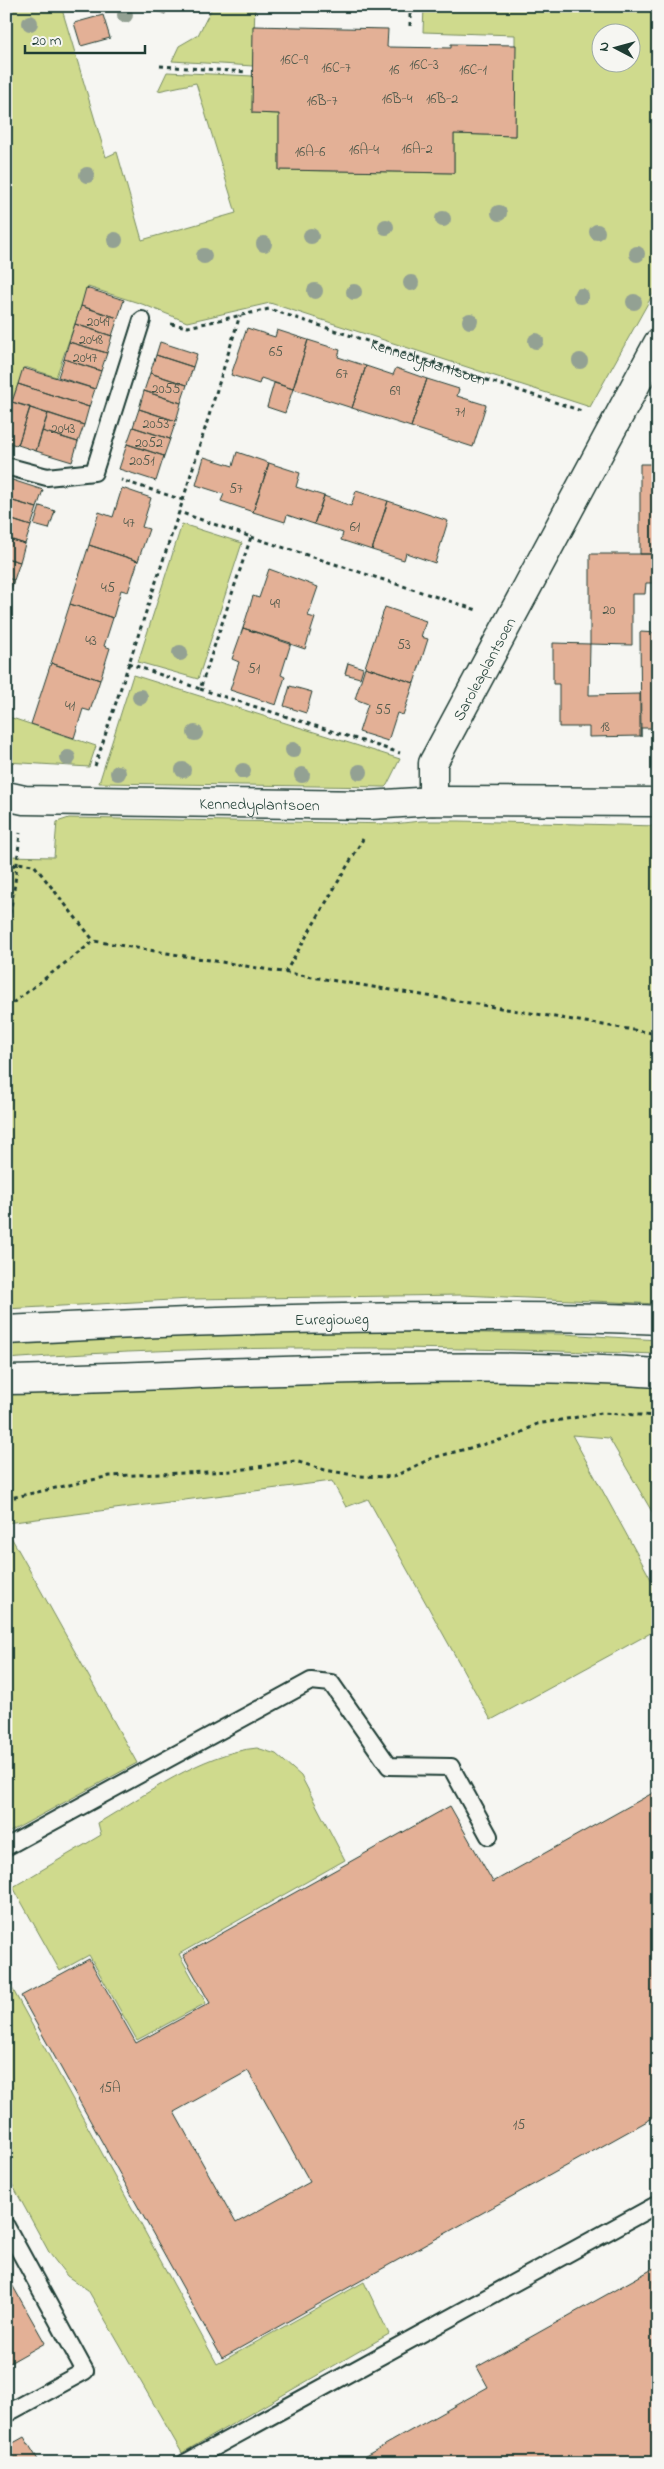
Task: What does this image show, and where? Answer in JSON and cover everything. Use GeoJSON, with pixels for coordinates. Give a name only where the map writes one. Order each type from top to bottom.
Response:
{"type":"FeatureCollection","features":[{"type":"Feature","properties":{"kind":"main road","name":"Saroleaplantsoen"},"geometry":{"type":"LineString","coordinates":[[433,763],[511,621],[658,343]]}},
{"type":"Feature","properties":{"kind":"main road"},"geometry":{"type":"LineString","coordinates":[[433,763],[434,801],[658,802]]}},
{"type":"Feature","properties":{"kind":"main road","name":"Kennedyplantsoen"},"geometry":{"type":"LineString","coordinates":[[15,798],[370,804],[434,801]]}},
{"type":"Feature","properties":{"kind":"main road","name":"Euregioweg"},"geometry":{"type":"LineString","coordinates":[[6,1330],[164,1322],[350,1317],[606,1317],[658,1320]]}},
{"type":"Feature","properties":{"kind":"main road"},"geometry":{"type":"LineString","coordinates":[[6,1380],[356,1368],[604,1370],[658,1373]]}},
{"type":"Feature","properties":{"kind":"lane"},"geometry":{"type":"LineString","coordinates":[[6,466],[47,477],[94,472],[142,320]]}},
{"type":"Feature","properties":{"kind":"lane"},"geometry":{"type":"LineString","coordinates":[[6,1847],[311,1681],[331,1683],[389,1766],[451,1767],[489,1836]]}},
{"type":"Feature","properties":{"kind":"lane"},"geometry":{"type":"LineString","coordinates":[[185,2463],[658,2204]]}},
{"type":"Feature","properties":{"kind":"lane"},"geometry":{"type":"LineString","coordinates":[[6,2226],[85,2371],[6,2414]]}},
{"type":"Feature","properties":{"kind":"path"},"geometry":{"type":"LineString","coordinates":[[410,6],[410,26]]}},
{"type":"Feature","properties":{"kind":"path"},"geometry":{"type":"LineString","coordinates":[[160,66],[246,72]]}},
{"type":"Feature","properties":{"kind":"path","name":"Kennedyplantsoen"},"geometry":{"type":"LineString","coordinates":[[142,320],[188,326],[269,309],[616,422]]}},
{"type":"Feature","properties":{"kind":"path"},"geometry":{"type":"LineString","coordinates":[[85,800],[183,500],[240,315]]}},
{"type":"Feature","properties":{"kind":"path"},"geometry":{"type":"LineString","coordinates":[[94,472],[183,500]]}},
{"type":"Feature","properties":{"kind":"path"},"geometry":{"type":"LineString","coordinates":[[179,512],[511,621]]}},
{"type":"Feature","properties":{"kind":"path"},"geometry":{"type":"LineString","coordinates":[[200,689],[251,537]]}},
{"type":"Feature","properties":{"kind":"path"},"geometry":{"type":"LineString","coordinates":[[128,664],[200,689],[433,763]]}},
{"type":"Feature","properties":{"kind":"path"},"geometry":{"type":"LineString","coordinates":[[6,936],[17,863],[15,798]]}},
{"type":"Feature","properties":{"kind":"path"},"geometry":{"type":"LineString","coordinates":[[285,972],[369,829],[370,804]]}},
{"type":"Feature","properties":{"kind":"path"},"geometry":{"type":"LineString","coordinates":[[6,871],[17,863],[34,865],[94,941],[658,1034]]}},
{"type":"Feature","properties":{"kind":"path"},"geometry":{"type":"LineString","coordinates":[[6,1008],[94,941]]}},
{"type":"Feature","properties":{"kind":"path"},"geometry":{"type":"LineString","coordinates":[[6,1499],[110,1476],[233,1471],[296,1461],[325,1470],[359,1476],[393,1477],[432,1458],[514,1436],[537,1424],[602,1413],[658,1416]]}},
{"type":"Feature","properties":{"kind":"green space"},"geometry":{"type":"Polygon","coordinates":[[[6,6],[61,6],[106,157],[117,152],[142,240],[236,213],[196,83],[158,91],[167,72],[253,76],[252,113],[279,114],[279,170],[454,173],[454,134],[515,136],[515,35],[423,32],[424,6],[658,6],[658,285],[590,407],[270,303],[187,322],[142,304],[88,287],[56,377],[25,367],[10,405],[6,403],[6,6]]]}},
{"type":"Feature","properties":{"kind":"green space"},"geometry":{"type":"Polygon","coordinates":[[[213,6],[255,6],[253,66],[172,61],[179,46],[198,35],[213,6]]]}},
{"type":"Feature","properties":{"kind":"green space"},"geometry":{"type":"Polygon","coordinates":[[[182,524],[242,543],[198,679],[138,662],[182,524]]]}},
{"type":"Feature","properties":{"kind":"green space"},"geometry":{"type":"Polygon","coordinates":[[[133,675],[400,759],[385,787],[99,783],[133,675]]]}},
{"type":"Feature","properties":{"kind":"green space"},"geometry":{"type":"Polygon","coordinates":[[[6,716],[96,746],[89,767],[6,762],[6,716]]]}},
{"type":"Feature","properties":{"kind":"green space"},"geometry":{"type":"Polygon","coordinates":[[[69,818],[393,824],[421,821],[459,821],[658,826],[658,1304],[462,1295],[190,1299],[6,1309],[6,856],[54,857],[57,822],[69,818]]]}},
{"type":"Feature","properties":{"kind":"green space"},"geometry":{"type":"Polygon","coordinates":[[[339,1331],[564,1334],[658,1340],[658,1354],[414,1348],[332,1348],[169,1350],[6,1359],[6,1343],[39,1340],[339,1331]]]}},
{"type":"Feature","properties":{"kind":"green space"},"geometry":{"type":"Polygon","coordinates":[[[371,1378],[658,1384],[658,1522],[609,1438],[572,1435],[658,1592],[658,1629],[491,1720],[368,1499],[346,1507],[332,1481],[6,1523],[6,1390],[371,1378]]]}},
{"type":"Feature","properties":{"kind":"green space"},"geometry":{"type":"Polygon","coordinates":[[[6,1528],[137,1763],[6,1834],[6,1528]]]}},
{"type":"Feature","properties":{"kind":"green space"},"geometry":{"type":"Polygon","coordinates":[[[257,1748],[276,1754],[301,1776],[345,1860],[179,1954],[206,2003],[137,2040],[89,1955],[60,1971],[13,1887],[101,1835],[98,1823],[174,1777],[215,1758],[257,1748]]]}},
{"type":"Feature","properties":{"kind":"green space"},"geometry":{"type":"Polygon","coordinates":[[[6,1977],[217,2364],[364,2282],[389,2334],[182,2453],[88,2290],[67,2276],[50,2254],[6,2173],[6,1977]]]}},
{"type":"Feature","properties":{"kind":"building"},"geometry":{"type":"Polygon","coordinates":[[[144,6],[168,6],[165,14],[144,6]]]}},
{"type":"Feature","properties":{"kind":"building"},"geometry":{"type":"Polygon","coordinates":[[[103,15],[110,38],[81,46],[74,23],[103,15]]]}},
{"type":"Feature","properties":{"kind":"building"},"geometry":{"type":"Polygon","coordinates":[[[253,26],[388,29],[387,47],[451,48],[451,44],[516,45],[515,136],[454,134],[454,173],[279,170],[279,114],[252,113],[253,26]]]}},
{"type":"Feature","properties":{"kind":"building"},"geometry":{"type":"Polygon","coordinates":[[[86,288],[124,300],[118,318],[81,306],[86,288]]]}},
{"type":"Feature","properties":{"kind":"building"},"geometry":{"type":"Polygon","coordinates":[[[81,306],[118,318],[112,336],[75,324],[81,306]]]}},
{"type":"Feature","properties":{"kind":"building"},"geometry":{"type":"Polygon","coordinates":[[[75,324],[112,336],[107,353],[69,342],[75,324]]]}},
{"type":"Feature","properties":{"kind":"building"},"geometry":{"type":"Polygon","coordinates":[[[247,328],[275,337],[277,330],[308,340],[293,389],[261,378],[259,384],[231,375],[247,328]]]}},
{"type":"Feature","properties":{"kind":"building"},"geometry":{"type":"Polygon","coordinates":[[[308,340],[340,350],[338,357],[366,366],[352,408],[293,389],[308,340]]]}},
{"type":"Feature","properties":{"kind":"building"},"geometry":{"type":"Polygon","coordinates":[[[69,342],[107,353],[101,371],[64,359],[69,342]]]}},
{"type":"Feature","properties":{"kind":"building"},"geometry":{"type":"Polygon","coordinates":[[[160,342],[197,354],[193,367],[156,355],[160,342]]]}},
{"type":"Feature","properties":{"kind":"building"},"geometry":{"type":"Polygon","coordinates":[[[156,355],[193,367],[187,385],[150,373],[156,355]]]}},
{"type":"Feature","properties":{"kind":"building"},"geometry":{"type":"Polygon","coordinates":[[[64,359],[101,371],[95,389],[58,377],[64,359]]]}},
{"type":"Feature","properties":{"kind":"building"},"geometry":{"type":"Polygon","coordinates":[[[366,366],[393,375],[396,368],[427,379],[411,427],[352,408],[366,366]]]}},
{"type":"Feature","properties":{"kind":"building"},"geometry":{"type":"Polygon","coordinates":[[[23,368],[95,389],[89,407],[18,384],[23,368]]]}},
{"type":"Feature","properties":{"kind":"building"},"geometry":{"type":"Polygon","coordinates":[[[150,373],[187,385],[181,403],[144,391],[150,373]]]}},
{"type":"Feature","properties":{"kind":"building"},"geometry":{"type":"Polygon","coordinates":[[[427,379],[459,389],[457,396],[486,405],[473,447],[411,427],[427,379]]]}},
{"type":"Feature","properties":{"kind":"building"},"geometry":{"type":"Polygon","coordinates":[[[274,383],[293,389],[285,413],[267,407],[274,383]]]}},
{"type":"Feature","properties":{"kind":"building"},"geometry":{"type":"Polygon","coordinates":[[[18,384],[89,407],[84,425],[12,402],[18,384]]]}},
{"type":"Feature","properties":{"kind":"building"},"geometry":{"type":"Polygon","coordinates":[[[144,391],[181,403],[176,421],[139,409],[144,391]]]}},
{"type":"Feature","properties":{"kind":"building"},"geometry":{"type":"Polygon","coordinates":[[[12,402],[30,407],[19,442],[16,445],[6,442],[6,420],[12,402]]]}},
{"type":"Feature","properties":{"kind":"building"},"geometry":{"type":"Polygon","coordinates":[[[30,408],[48,414],[36,451],[18,445],[30,408]]]}},
{"type":"Feature","properties":{"kind":"building"},"geometry":{"type":"Polygon","coordinates":[[[139,409],[176,421],[170,439],[133,427],[139,409]]]}},
{"type":"Feature","properties":{"kind":"building"},"geometry":{"type":"Polygon","coordinates":[[[48,413],[84,425],[78,442],[42,431],[48,413]]]}},
{"type":"Feature","properties":{"kind":"building"},"geometry":{"type":"Polygon","coordinates":[[[133,427],[170,439],[164,456],[127,444],[133,427]]]}},
{"type":"Feature","properties":{"kind":"building"},"geometry":{"type":"Polygon","coordinates":[[[42,431],[78,442],[72,462],[36,451],[42,431]]]}},
{"type":"Feature","properties":{"kind":"building"},"geometry":{"type":"Polygon","coordinates":[[[127,444],[164,456],[156,481],[119,469],[127,444]]]}},
{"type":"Feature","properties":{"kind":"building"},"geometry":{"type":"Polygon","coordinates":[[[237,452],[269,463],[253,512],[221,501],[224,494],[196,485],[204,457],[233,466],[237,452]]]}},
{"type":"Feature","properties":{"kind":"building"},"geometry":{"type":"Polygon","coordinates":[[[269,463],[300,473],[296,487],[324,496],[314,524],[287,515],[285,522],[253,512],[269,463]]]}},
{"type":"Feature","properties":{"kind":"building"},"geometry":{"type":"Polygon","coordinates":[[[640,464],[658,464],[658,554],[640,554],[640,464]]]}},
{"type":"Feature","properties":{"kind":"building"},"geometry":{"type":"Polygon","coordinates":[[[6,478],[43,490],[37,508],[6,499],[6,478]]]}},
{"type":"Feature","properties":{"kind":"building"},"geometry":{"type":"Polygon","coordinates":[[[122,488],[151,498],[142,527],[149,529],[138,561],[89,545],[99,512],[113,517],[122,488]]]}},
{"type":"Feature","properties":{"kind":"building"},"geometry":{"type":"Polygon","coordinates":[[[356,491],[388,501],[372,550],[341,540],[343,533],[314,524],[324,496],[351,506],[356,491]]]}},
{"type":"Feature","properties":{"kind":"building"},"geometry":{"type":"Polygon","coordinates":[[[6,499],[37,508],[31,526],[6,518],[6,499]]]}},
{"type":"Feature","properties":{"kind":"building"},"geometry":{"type":"Polygon","coordinates":[[[388,501],[448,521],[435,563],[406,553],[404,560],[372,550],[388,501]]]}},
{"type":"Feature","properties":{"kind":"building"},"geometry":{"type":"Polygon","coordinates":[[[40,506],[55,511],[49,529],[34,525],[40,506]]]}},
{"type":"Feature","properties":{"kind":"building"},"geometry":{"type":"Polygon","coordinates":[[[6,518],[31,526],[25,544],[6,538],[6,518]]]}},
{"type":"Feature","properties":{"kind":"building"},"geometry":{"type":"Polygon","coordinates":[[[6,538],[25,544],[20,562],[6,558],[6,538]]]}},
{"type":"Feature","properties":{"kind":"building"},"geometry":{"type":"Polygon","coordinates":[[[89,545],[138,561],[128,592],[121,590],[113,618],[70,604],[89,545]]]}},
{"type":"Feature","properties":{"kind":"building"},"geometry":{"type":"Polygon","coordinates":[[[590,554],[658,554],[658,583],[646,583],[645,594],[632,594],[632,645],[590,644],[590,554]]]}},
{"type":"Feature","properties":{"kind":"building"},"geometry":{"type":"Polygon","coordinates":[[[6,558],[20,562],[14,580],[6,578],[6,558]]]}},
{"type":"Feature","properties":{"kind":"building"},"geometry":{"type":"Polygon","coordinates":[[[269,569],[318,587],[308,616],[315,618],[305,649],[243,628],[253,596],[259,598],[269,569]]]}},
{"type":"Feature","properties":{"kind":"building"},"geometry":{"type":"Polygon","coordinates":[[[6,578],[14,580],[8,598],[6,597],[6,578]]]}},
{"type":"Feature","properties":{"kind":"building"},"geometry":{"type":"Polygon","coordinates":[[[70,604],[113,618],[104,646],[110,648],[100,680],[51,663],[70,604]]]}},
{"type":"Feature","properties":{"kind":"building"},"geometry":{"type":"Polygon","coordinates":[[[385,607],[426,621],[421,637],[428,639],[414,683],[365,667],[385,607]]]}},
{"type":"Feature","properties":{"kind":"building"},"geometry":{"type":"Polygon","coordinates":[[[243,628],[291,643],[281,675],[285,677],[276,705],[230,690],[239,662],[232,659],[243,628]]]}},
{"type":"Feature","properties":{"kind":"building"},"geometry":{"type":"Polygon","coordinates":[[[640,632],[658,633],[658,728],[641,728],[641,737],[640,632]]]}},
{"type":"Feature","properties":{"kind":"building"},"geometry":{"type":"Polygon","coordinates":[[[553,643],[590,644],[589,695],[640,694],[640,736],[589,737],[589,727],[559,727],[559,684],[553,684],[553,643]]]}},
{"type":"Feature","properties":{"kind":"building"},"geometry":{"type":"Polygon","coordinates":[[[51,663],[100,680],[90,711],[83,709],[74,738],[31,724],[51,663]]]}},
{"type":"Feature","properties":{"kind":"building"},"geometry":{"type":"Polygon","coordinates":[[[348,663],[363,668],[360,678],[345,674],[348,663]]]}},
{"type":"Feature","properties":{"kind":"building"},"geometry":{"type":"Polygon","coordinates":[[[365,667],[414,683],[403,715],[397,713],[388,741],[359,732],[368,704],[355,699],[365,667]]]}},
{"type":"Feature","properties":{"kind":"building"},"geometry":{"type":"Polygon","coordinates":[[[290,686],[312,692],[306,713],[284,706],[290,686]]]}},
{"type":"Feature","properties":{"kind":"building"},"geometry":{"type":"Polygon","coordinates":[[[658,1790],[658,2115],[222,2358],[21,1996],[89,1959],[136,2043],[210,2003],[183,1955],[450,1806],[493,1882],[658,1790]],[[248,2071],[174,2112],[236,2223],[310,2182],[248,2071]]]}},
{"type":"Feature","properties":{"kind":"building"},"geometry":{"type":"Polygon","coordinates":[[[658,2266],[658,2463],[353,2463],[488,2387],[477,2367],[658,2266]]]}},
{"type":"Feature","properties":{"kind":"building"},"geometry":{"type":"Polygon","coordinates":[[[6,2274],[45,2343],[6,2365],[6,2274]]]}},
{"type":"Feature","properties":{"kind":"building"},"geometry":{"type":"Polygon","coordinates":[[[24,2437],[40,2463],[6,2463],[6,2447],[24,2437]]]}}]}
